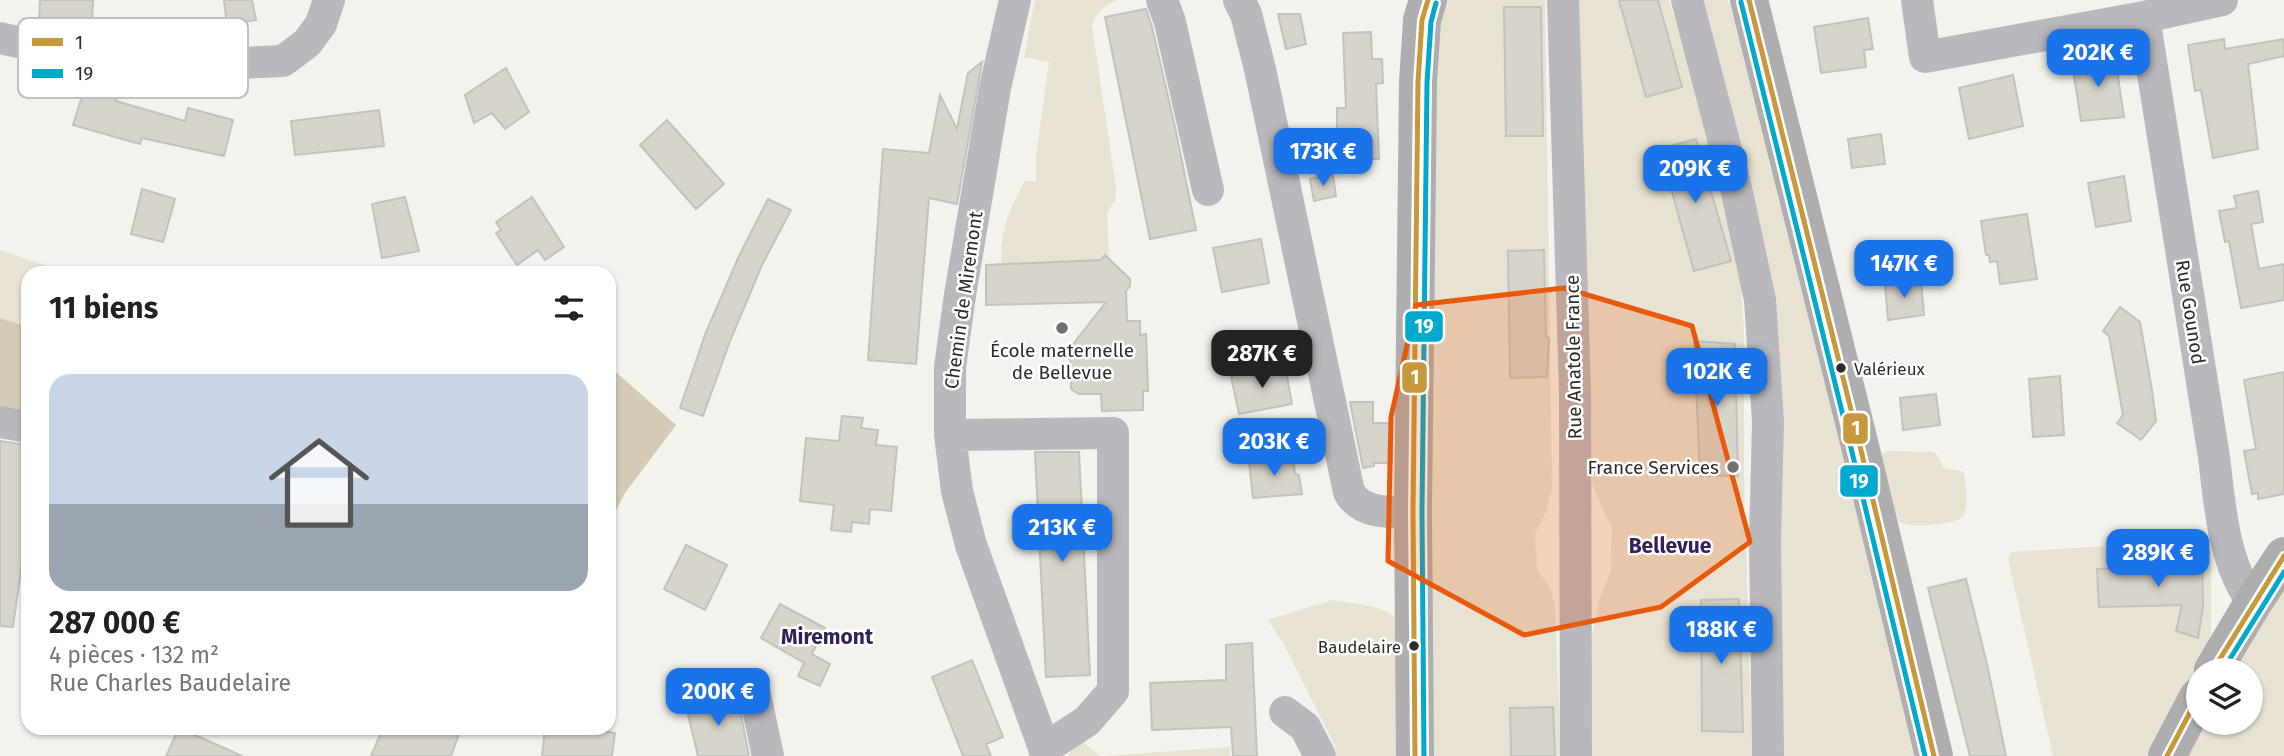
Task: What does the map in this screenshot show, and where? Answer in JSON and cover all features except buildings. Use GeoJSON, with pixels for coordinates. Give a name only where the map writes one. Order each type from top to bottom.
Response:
{"type":"FeatureCollection","features":[{"type":"Feature","properties":{"kind":"main road"},"geometry":{"type":"LineString","coordinates":[[1415,756],[1413,512],[1418,82],[1419,49],[1428,0]]}},
{"type":"Feature","properties":{"kind":"main road"},"geometry":{"type":"LineString","coordinates":[[1749,0],[1934,756]]}},
{"type":"Feature","properties":{"kind":"main road"},"geometry":{"type":"LineString","coordinates":[[2220,658],[2284,556]]}},
{"type":"Feature","properties":{"kind":"main road"},"geometry":{"type":"LineString","coordinates":[[2167,756],[2186,720]]}},
{"type":"Feature","properties":{"kind":"street"},"geometry":{"type":"LineString","coordinates":[[248,63],[283,61],[307,43],[321,24],[329,0]]}},
{"type":"Feature","properties":{"kind":"street","name":"Chemin de Miremont"},"geometry":{"type":"LineString","coordinates":[[1015,0],[995,88],[960,295],[950,367],[950,436],[957,491],[971,545],[1046,753]]}},
{"type":"Feature","properties":{"kind":"street"},"geometry":{"type":"LineString","coordinates":[[1163,0],[1208,190]]}},
{"type":"Feature","properties":{"kind":"street"},"geometry":{"type":"LineString","coordinates":[[1239,0],[1246,14],[1260,69],[1349,492],[1353,500],[1364,508],[1396,513],[1413,512]]}},
{"type":"Feature","properties":{"kind":"street","name":"Rue Anatole France"},"geometry":{"type":"LineString","coordinates":[[1563,0],[1575,392],[1576,756]]}},
{"type":"Feature","properties":{"kind":"street"},"geometry":{"type":"LineString","coordinates":[[1687,0],[1736,188],[1760,300],[1768,422],[1765,540],[1768,756]]}},
{"type":"Feature","properties":{"kind":"street"},"geometry":{"type":"LineString","coordinates":[[1917,0],[1925,57],[2222,0]]}},
{"type":"Feature","properties":{"kind":"street","name":"Rue Gounod"},"geometry":{"type":"LineString","coordinates":[[2144,17],[2212,444],[2222,526],[2241,586],[2253,603]]}},
{"type":"Feature","properties":{"kind":"street"},"geometry":{"type":"LineString","coordinates":[[0,38],[18,42]]}},
{"type":"Feature","properties":{"kind":"street"},"geometry":{"type":"LineString","coordinates":[[0,422],[21,426]]}},
{"type":"Feature","properties":{"kind":"street"},"geometry":{"type":"LineString","coordinates":[[950,436],[1113,433],[1113,691],[1087,721],[1046,753]]}},
{"type":"Feature","properties":{"kind":"street"},"geometry":{"type":"LineString","coordinates":[[755,695],[768,756]]}},
{"type":"Feature","properties":{"kind":"street"},"geometry":{"type":"LineString","coordinates":[[1285,712],[1305,727],[1320,756]]}},
{"type":"Feature","properties":{"kind":"highlighted area"},"geometry":{"type":"Polygon","coordinates":[[[1564,288],[1692,326],[1750,542],[1661,607],[1524,635],[1388,561],[1391,417],[1416,305],[1564,288]]]}},
{"type":"Feature","properties":{"kind":"shaded area"},"geometry":{"type":"Polygon","coordinates":[[[1035,0],[1118,0],[1101,10],[1092,26],[1116,188],[1115,201],[1107,212],[1109,259],[1105,255],[1098,264],[1084,261],[1001,264],[1002,240],[1010,211],[1025,181],[1036,181],[1036,155],[1049,62],[1024,57],[1035,0]]]}},
{"type":"Feature","properties":{"kind":"shaded area"},"geometry":{"type":"Polygon","coordinates":[[[1437,0],[1545,0],[1552,490],[1545,514],[1535,534],[1537,570],[1550,587],[1555,606],[1561,756],[1425,756],[1437,0]]]}},
{"type":"Feature","properties":{"kind":"shaded area"},"geometry":{"type":"Polygon","coordinates":[[[1575,0],[1669,0],[1689,67],[1740,269],[1744,329],[1744,479],[1752,756],[1591,756],[1587,686],[1592,634],[1599,602],[1611,570],[1612,529],[1594,489],[1586,449],[1575,0]]]}},
{"type":"Feature","properties":{"kind":"shaded area"},"geometry":{"type":"Polygon","coordinates":[[[1694,0],[1728,0],[1748,65],[1920,756],[1778,756],[1771,329],[1694,0]]]}},
{"type":"Feature","properties":{"kind":"shaded area"},"geometry":{"type":"Polygon","coordinates":[[[0,250],[47,266],[21,266],[21,325],[0,318],[0,250]]]}},
{"type":"Feature","properties":{"kind":"shaded area"},"geometry":{"type":"Polygon","coordinates":[[[0,318],[21,325],[21,415],[0,409],[0,318]]]}},
{"type":"Feature","properties":{"kind":"shaded area"},"geometry":{"type":"Polygon","coordinates":[[[616,372],[676,425],[625,493],[616,510],[616,372]]]}},
{"type":"Feature","properties":{"kind":"shaded area"},"geometry":{"type":"Polygon","coordinates":[[[1888,451],[1935,452],[1944,468],[1964,472],[1967,501],[1963,516],[1944,523],[1926,525],[1904,524],[1895,518],[1880,454],[1888,451]]]}},
{"type":"Feature","properties":{"kind":"shaded area"},"geometry":{"type":"Polygon","coordinates":[[[2185,541],[2206,544],[2211,551],[2211,634],[2203,658],[2186,658],[2186,689],[2147,756],[2053,756],[2008,559],[2011,552],[2185,541]]]}},
{"type":"Feature","properties":{"kind":"shaded area"},"geometry":{"type":"Polygon","coordinates":[[[2284,587],[2284,756],[2187,756],[2198,735],[2263,735],[2263,658],[2240,658],[2284,587]]]}},
{"type":"Feature","properties":{"kind":"shaded area"},"geometry":{"type":"Polygon","coordinates":[[[1332,600],[1376,608],[1397,621],[1397,756],[1336,756],[1335,746],[1283,643],[1268,620],[1332,600]]]}},
{"type":"Feature","properties":{"kind":"shaded area"},"geometry":{"type":"Polygon","coordinates":[[[1078,738],[1100,756],[1069,756],[1071,746],[1078,738]]]}},
{"type":"Feature","properties":{"kind":"shaded area"},"geometry":{"type":"Polygon","coordinates":[[[1230,747],[1230,756],[1104,756],[1230,747]]]}},
{"type":"Feature","properties":{"kind":"transit line","name":"1"},"geometry":{"type":"LineString","coordinates":[[1415,756],[1413,511],[1418,82],[1422,20],[1428,0]]}},
{"type":"Feature","properties":{"kind":"transit line","name":"1"},"geometry":{"type":"LineString","coordinates":[[1749,0],[1934,756]]}},
{"type":"Feature","properties":{"kind":"transit line","name":"19"},"geometry":{"type":"LineString","coordinates":[[1741,2],[1925,756]]}},
{"type":"Feature","properties":{"kind":"transit line","name":"19"},"geometry":{"type":"LineString","coordinates":[[1424,756],[1422,511],[1427,82],[1431,22],[1436,3]]}},
{"type":"Feature","properties":{"kind":"transit line","name":"1"},"geometry":{"type":"LineString","coordinates":[[2220,658],[2284,556]]}},
{"type":"Feature","properties":{"kind":"transit line","name":"19"},"geometry":{"type":"LineString","coordinates":[[2230,658],[2284,572]]}},
{"type":"Feature","properties":{"kind":"transit line","name":"1"},"geometry":{"type":"LineString","coordinates":[[2167,756],[2186,720]]}},
{"type":"Feature","properties":{"kind":"place","name":"École maternelle de Bellevue"},"geometry":{"type":"Point","coordinates":[1062,328]}},
{"type":"Feature","properties":{"kind":"place","name":"Valérieux"},"geometry":{"type":"Point","coordinates":[1841,368]}},
{"type":"Feature","properties":{"kind":"place","name":"France Services"},"geometry":{"type":"Point","coordinates":[1733,467]}},
{"type":"Feature","properties":{"kind":"place","name":"Baudelaire"},"geometry":{"type":"Point","coordinates":[1414,646]}},
{"type":"Feature","properties":{"kind":"district","name":"Bellevue"},"geometry":{"type":"Point","coordinates":[1670,546]}},
{"type":"Feature","properties":{"kind":"district","name":"Miremont"},"geometry":{"type":"Point","coordinates":[827,637]}}]}
